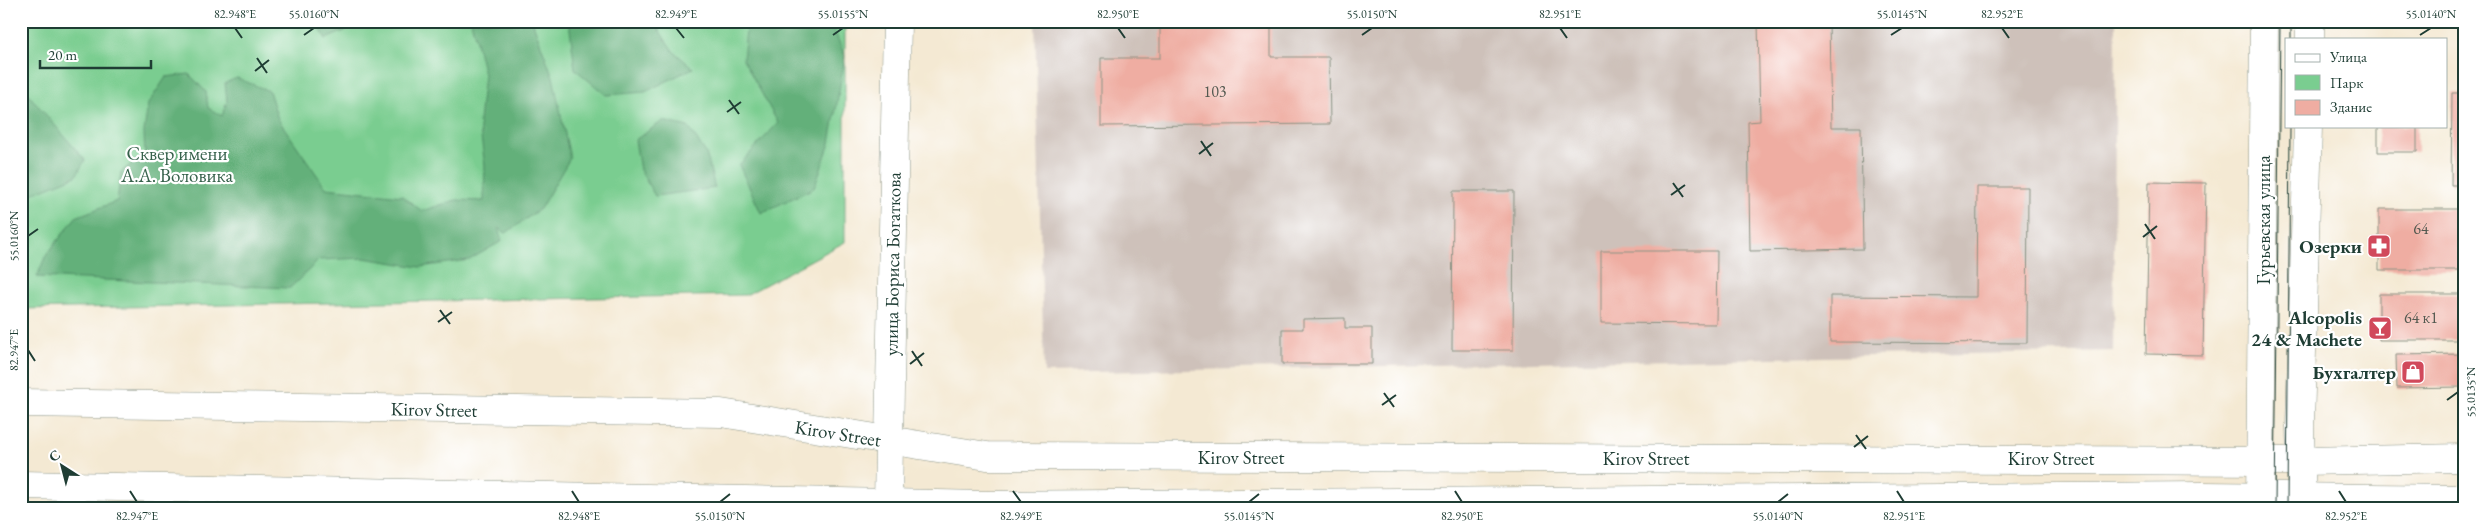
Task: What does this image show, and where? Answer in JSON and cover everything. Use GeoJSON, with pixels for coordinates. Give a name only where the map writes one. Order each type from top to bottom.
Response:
{"type":"FeatureCollection","features":[{"type":"Feature","properties":{"kind":"main road","name":"улица Бориса Богаткова"},"geometry":{"type":"LineString","coordinates":[[888,505],[897,21]]}},
{"type":"Feature","properties":{"kind":"main road","name":"Гурьевская улица"},"geometry":{"type":"LineString","coordinates":[[2260,503],[2264,21]]}},
{"type":"Feature","properties":{"kind":"main road"},"geometry":{"type":"LineString","coordinates":[[2310,21],[2310,38]]}},
{"type":"Feature","properties":{"kind":"main road"},"geometry":{"type":"LineString","coordinates":[[2303,502],[2300,426],[2308,128]]}},
{"type":"Feature","properties":{"kind":"main road","name":"Kirov Street"},"geometry":{"type":"LineString","coordinates":[[21,403],[721,413],[987,456],[2302,461],[2464,458]]}},
{"type":"Feature","properties":{"kind":"main road","name":"Kirov Street"},"geometry":{"type":"LineString","coordinates":[[21,485],[888,505],[2260,503],[2464,499]]}},
{"type":"Feature","properties":{"kind":"shaded area"},"geometry":{"type":"Polygon","coordinates":[[[1035,21],[2116,21],[2113,351],[1044,373],[1035,21]]]}},
{"type":"Feature","properties":{"kind":"green space","name":"Cквер имени А.А. Воловика"},"geometry":{"type":"Polygon","coordinates":[[[21,21],[845,21],[845,242],[746,295],[21,309],[21,21]]]}},
{"type":"Feature","properties":{"kind":"green space"},"geometry":{"type":"Polygon","coordinates":[[[316,21],[367,21],[326,39],[316,21]]]}},
{"type":"Feature","properties":{"kind":"green space"},"geometry":{"type":"Polygon","coordinates":[[[471,21],[532,21],[553,77],[570,158],[540,209],[506,233],[498,228],[502,241],[469,260],[420,267],[364,258],[319,260],[290,288],[37,277],[45,257],[76,217],[117,201],[121,172],[145,154],[144,132],[148,104],[166,77],[189,74],[206,92],[208,108],[222,116],[227,101],[225,83],[237,78],[269,91],[278,119],[326,188],[402,196],[422,211],[456,200],[484,201],[485,166],[479,122],[484,74],[471,21]]]}},
{"type":"Feature","properties":{"kind":"green space"},"geometry":{"type":"Polygon","coordinates":[[[569,21],[653,21],[673,51],[693,68],[645,92],[606,95],[575,69],[569,21]]]}},
{"type":"Feature","properties":{"kind":"green space"},"geometry":{"type":"Polygon","coordinates":[[[747,21],[830,21],[845,56],[830,143],[814,188],[761,213],[739,165],[778,123],[743,59],[747,21]]]}},
{"type":"Feature","properties":{"kind":"green space"},"geometry":{"type":"Polygon","coordinates":[[[21,86],[85,160],[76,176],[27,196],[21,191],[21,86]]]}},
{"type":"Feature","properties":{"kind":"green space"},"geometry":{"type":"Polygon","coordinates":[[[663,121],[688,127],[706,153],[715,188],[655,196],[640,170],[635,140],[663,121]]]}},
{"type":"Feature","properties":{"kind":"building"},"geometry":{"type":"Polygon","coordinates":[[[1160,21],[1271,21],[1271,57],[1329,57],[1330,124],[1101,126],[1101,58],[1160,58],[1160,21]]]}},
{"type":"Feature","properties":{"kind":"building"},"geometry":{"type":"Polygon","coordinates":[[[1758,21],[1829,21],[1831,127],[1861,127],[1863,249],[1750,251],[1748,122],[1760,121],[1758,21]]]}},
{"type":"Feature","properties":{"kind":"building"},"geometry":{"type":"Polygon","coordinates":[[[2452,93],[2464,93],[2464,185],[2451,185],[2452,93]]]}},
{"type":"Feature","properties":{"kind":"building"},"geometry":{"type":"Polygon","coordinates":[[[2378,128],[2417,128],[2417,152],[2378,152],[2378,128]]]}},
{"type":"Feature","properties":{"kind":"building"},"geometry":{"type":"Polygon","coordinates":[[[2149,182],[2206,183],[2203,355],[2146,354],[2149,182]]]}},
{"type":"Feature","properties":{"kind":"building"},"geometry":{"type":"Polygon","coordinates":[[[1977,187],[2028,187],[2027,343],[1830,342],[1830,296],[1976,297],[1977,187]]]}},
{"type":"Feature","properties":{"kind":"building"},"geometry":{"type":"Polygon","coordinates":[[[1453,191],[1514,191],[1513,350],[1452,350],[1453,191]]]}},
{"type":"Feature","properties":{"kind":"building"},"geometry":{"type":"Polygon","coordinates":[[[2379,209],[2464,209],[2464,270],[2379,270],[2379,209]]]}},
{"type":"Feature","properties":{"kind":"building"},"geometry":{"type":"Polygon","coordinates":[[[1601,251],[1717,251],[1716,324],[1601,323],[1601,251]]]}},
{"type":"Feature","properties":{"kind":"building"},"geometry":{"type":"Polygon","coordinates":[[[2379,294],[2464,294],[2464,340],[2379,340],[2379,294]]]}},
{"type":"Feature","properties":{"kind":"building"},"geometry":{"type":"Polygon","coordinates":[[[1345,318],[1345,328],[1372,328],[1372,364],[1282,364],[1282,329],[1303,329],[1303,319],[1345,318]]]}},
{"type":"Feature","properties":{"kind":"building"},"geometry":{"type":"Polygon","coordinates":[[[2464,354],[2464,387],[2397,388],[2396,355],[2464,354]]]}},
{"type":"Feature","properties":{"kind":"tram line"},"geometry":{"type":"LineString","coordinates":[[2275,508],[2280,21]]}},
{"type":"Feature","properties":{"kind":"tram line"},"geometry":{"type":"LineString","coordinates":[[2291,21],[2291,38]]}},
{"type":"Feature","properties":{"kind":"tram line"},"geometry":{"type":"LineString","coordinates":[[2287,508],[2290,128]]}},
{"type":"Feature","properties":{"kind":"place","name":"Озерки"},"geometry":{"type":"Point","coordinates":[2379,246]}},
{"type":"Feature","properties":{"kind":"place","name":"Alcopolis 24 & Machete"},"geometry":{"type":"Point","coordinates":[2380,328]}},
{"type":"Feature","properties":{"kind":"place","name":"Бухгалтер"},"geometry":{"type":"Point","coordinates":[2413,372]}}]}
